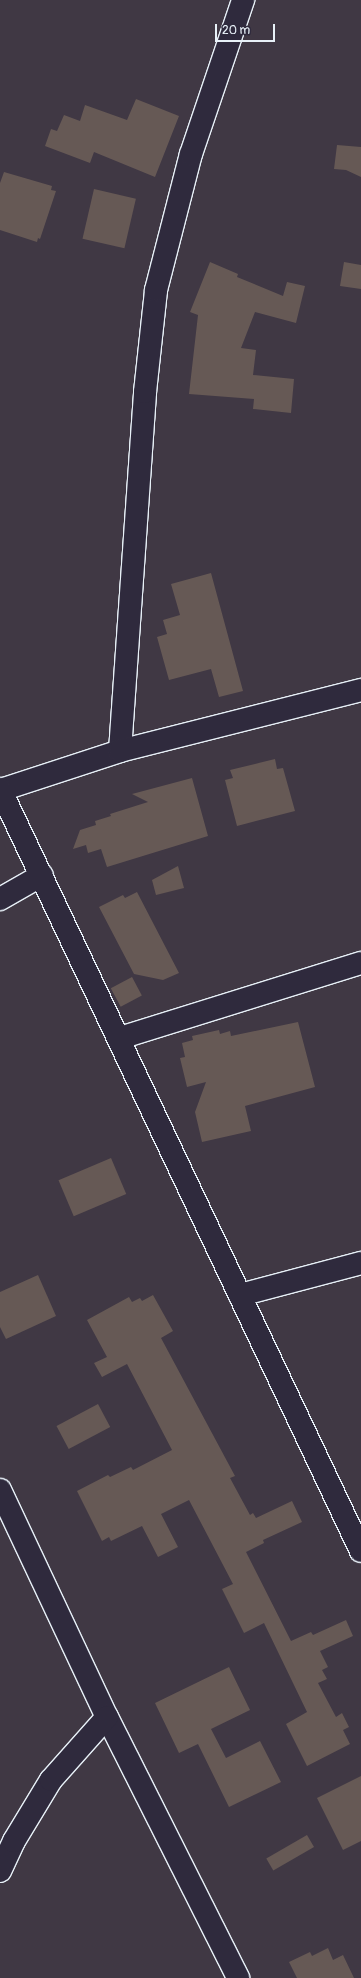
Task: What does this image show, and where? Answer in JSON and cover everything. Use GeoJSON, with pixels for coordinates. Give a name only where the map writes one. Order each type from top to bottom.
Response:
{"type":"FeatureCollection","features":[{"type":"Feature","properties":{"kind":"street"},"geometry":{"type":"LineString","coordinates":[[120,751],[145,392],[156,290],[191,154],[243,0]]}},
{"type":"Feature","properties":{"kind":"street"},"geometry":{"type":"LineString","coordinates":[[361,690],[120,751],[0,789],[120,1038],[361,1551]]}},
{"type":"Feature","properties":{"kind":"street"},"geometry":{"type":"LineString","coordinates":[[0,899],[42,875]]}},
{"type":"Feature","properties":{"kind":"street"},"geometry":{"type":"LineString","coordinates":[[120,1038],[361,963]]}},
{"type":"Feature","properties":{"kind":"street"},"geometry":{"type":"LineString","coordinates":[[240,1295],[361,1263]]}},
{"type":"Feature","properties":{"kind":"street"},"geometry":{"type":"LineString","coordinates":[[0,1490],[107,1717],[238,1978]]}},
{"type":"Feature","properties":{"kind":"street"},"geometry":{"type":"LineString","coordinates":[[0,1871],[14,1841],[51,1780],[107,1717]]}},
{"type":"Feature","properties":{"kind":"building"},"geometry":{"type":"Polygon","coordinates":[[[136,99],[179,116],[155,177],[94,152],[90,163],[45,146],[51,129],[57,131],[64,115],[80,121],[85,105],[127,120],[136,99]]]}},
{"type":"Feature","properties":{"kind":"building"},"geometry":{"type":"Polygon","coordinates":[[[337,145],[361,147],[361,177],[346,170],[334,169],[337,145]]]}},
{"type":"Feature","properties":{"kind":"building"},"geometry":{"type":"Polygon","coordinates":[[[4,172],[52,186],[51,190],[56,191],[40,239],[38,238],[37,242],[0,230],[0,183],[4,172]]]}},
{"type":"Feature","properties":{"kind":"building"},"geometry":{"type":"Polygon","coordinates":[[[94,189],[136,199],[124,248],[83,239],[94,189]]]}},
{"type":"Feature","properties":{"kind":"building"},"geometry":{"type":"Polygon","coordinates":[[[210,262],[238,274],[237,277],[283,296],[287,282],[305,286],[296,323],[255,312],[241,348],[256,350],[253,375],[294,379],[291,413],[253,409],[254,399],[189,394],[198,315],[190,312],[210,262]]]}},
{"type":"Feature","properties":{"kind":"building"},"geometry":{"type":"Polygon","coordinates":[[[344,262],[361,265],[361,289],[340,286],[344,262]]]}},
{"type":"Feature","properties":{"kind":"building"},"geometry":{"type":"Polygon","coordinates":[[[211,573],[243,691],[219,697],[211,669],[169,680],[157,637],[167,634],[163,620],[180,615],[171,584],[211,573]]]}},
{"type":"Feature","properties":{"kind":"building"},"geometry":{"type":"Polygon","coordinates":[[[275,759],[277,769],[283,768],[295,811],[237,826],[225,780],[233,778],[230,770],[275,759]]]}},
{"type":"Feature","properties":{"kind":"building"},"geometry":{"type":"Polygon","coordinates":[[[192,778],[208,836],[107,867],[101,849],[88,853],[86,845],[73,849],[80,830],[96,825],[95,821],[111,816],[110,814],[148,802],[132,794],[192,778]]]}},
{"type":"Feature","properties":{"kind":"building"},"geometry":{"type":"Polygon","coordinates":[[[178,866],[184,888],[156,895],[152,880],[178,866]]]}},
{"type":"Feature","properties":{"kind":"building"},"geometry":{"type":"Polygon","coordinates":[[[137,892],[179,973],[163,980],[134,974],[99,907],[123,895],[125,898],[137,892]]]}},
{"type":"Feature","properties":{"kind":"building"},"geometry":{"type":"Polygon","coordinates":[[[132,977],[142,996],[121,1007],[111,988],[132,977]]]}},
{"type":"Feature","properties":{"kind":"building"},"geometry":{"type":"Polygon","coordinates":[[[298,1022],[315,1087],[245,1106],[251,1131],[202,1142],[195,1112],[206,1082],[187,1087],[180,1058],[185,1057],[182,1043],[193,1040],[192,1036],[219,1030],[220,1034],[230,1031],[231,1036],[298,1022]]]}},
{"type":"Feature","properties":{"kind":"building"},"geometry":{"type":"Polygon","coordinates":[[[111,1158],[126,1194],[74,1216],[59,1180],[111,1158]]]}},
{"type":"Feature","properties":{"kind":"building"},"geometry":{"type":"Polygon","coordinates":[[[38,1275],[56,1316],[6,1339],[0,1327],[0,1292],[38,1275]]]}},
{"type":"Feature","properties":{"kind":"building"},"geometry":{"type":"Polygon","coordinates":[[[153,1295],[173,1331],[161,1338],[235,1476],[230,1478],[250,1515],[253,1513],[256,1518],[292,1501],[302,1522],[263,1540],[264,1543],[246,1552],[291,1641],[311,1632],[313,1635],[346,1620],[353,1636],[320,1651],[328,1667],[322,1670],[327,1679],[318,1683],[336,1717],[342,1713],[349,1727],[343,1730],[350,1744],[307,1766],[286,1724],[307,1712],[264,1623],[244,1633],[222,1589],[233,1584],[189,1500],[161,1514],[178,1547],[158,1557],[142,1526],[111,1541],[109,1537],[102,1541],[77,1491],[108,1475],[110,1477],[131,1467],[133,1470],[172,1450],[127,1364],[102,1377],[94,1363],[107,1357],[87,1320],[129,1297],[132,1302],[140,1298],[142,1301],[153,1295]]]}},
{"type":"Feature","properties":{"kind":"building"},"geometry":{"type":"Polygon","coordinates":[[[98,1404],[110,1427],[69,1449],[57,1426],[98,1404]]]}},
{"type":"Feature","properties":{"kind":"building"},"geometry":{"type":"Polygon","coordinates":[[[229,1667],[250,1710],[211,1729],[226,1758],[260,1741],[281,1782],[229,1807],[198,1744],[179,1753],[155,1703],[229,1667]]]}},
{"type":"Feature","properties":{"kind":"building"},"geometry":{"type":"Polygon","coordinates":[[[361,1776],[361,1841],[343,1850],[317,1798],[361,1776]]]}},
{"type":"Feature","properties":{"kind":"building"},"geometry":{"type":"Polygon","coordinates":[[[307,1835],[314,1847],[273,1871],[266,1858],[307,1835]]]}},
{"type":"Feature","properties":{"kind":"building"},"geometry":{"type":"Polygon","coordinates":[[[328,1948],[333,1960],[343,1955],[354,1978],[297,1978],[289,1962],[310,1952],[312,1956],[328,1948]]]}}]}
